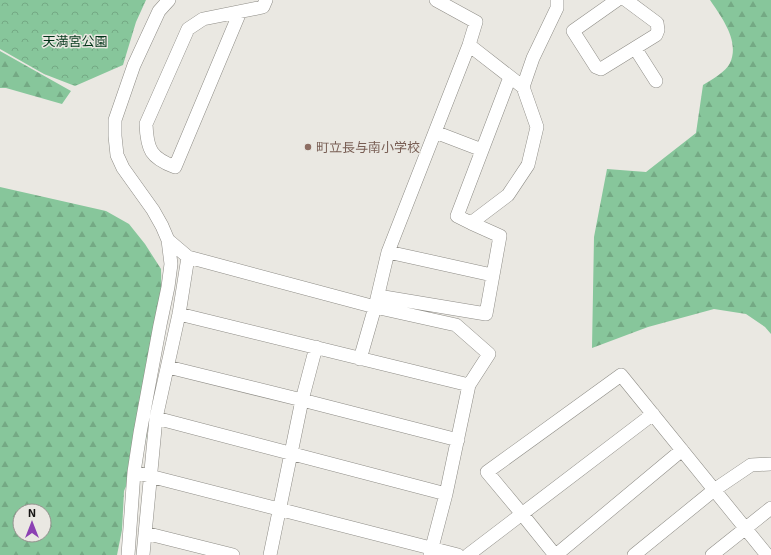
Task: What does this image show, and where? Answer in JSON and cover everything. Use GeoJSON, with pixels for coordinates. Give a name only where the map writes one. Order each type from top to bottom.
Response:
{"type":"FeatureCollection","features":[{"type":"Feature","properties":{"kind":"street"},"geometry":{"type":"LineString","coordinates":[[128,555],[134,472],[171,264],[168,240],[162,226],[153,210],[123,168],[117,155],[115,120],[134,66],[159,11],[169,0]]}},
{"type":"Feature","properties":{"kind":"street"},"geometry":{"type":"LineString","coordinates":[[240,12],[175,167],[160,161],[151,151],[146,140],[146,124],[188,29],[203,19],[263,7],[266,0]]}},
{"type":"Feature","properties":{"kind":"street"},"geometry":{"type":"LineString","coordinates":[[360,359],[388,252],[469,45],[476,22],[436,0]]}},
{"type":"Feature","properties":{"kind":"street"},"geometry":{"type":"LineString","coordinates":[[523,87],[533,58],[557,8],[557,0]]}},
{"type":"Feature","properties":{"kind":"street"},"geometry":{"type":"LineString","coordinates":[[618,0],[573,31],[596,68],[601,70],[656,34],[658,30],[657,23],[626,0]]}},
{"type":"Feature","properties":{"kind":"street"},"geometry":{"type":"LineString","coordinates":[[469,45],[523,87],[537,127],[528,165],[508,195],[471,223]]}},
{"type":"Feature","properties":{"kind":"street"},"geometry":{"type":"LineString","coordinates":[[635,48],[656,82]]}},
{"type":"Feature","properties":{"kind":"street"},"geometry":{"type":"LineString","coordinates":[[376,302],[486,314],[500,236],[457,216],[510,77]]}},
{"type":"Feature","properties":{"kind":"street"},"geometry":{"type":"LineString","coordinates":[[435,132],[482,150]]}},
{"type":"Feature","properties":{"kind":"street"},"geometry":{"type":"LineString","coordinates":[[168,240],[188,257],[376,302],[456,325],[490,354],[469,385],[446,494],[431,551]]}},
{"type":"Feature","properties":{"kind":"street"},"geometry":{"type":"LineString","coordinates":[[388,252],[492,276]]}},
{"type":"Feature","properties":{"kind":"street"},"geometry":{"type":"LineString","coordinates":[[143,555],[156,418],[179,314],[188,257]]}},
{"type":"Feature","properties":{"kind":"street"},"geometry":{"type":"LineString","coordinates":[[179,314],[469,385]]}},
{"type":"Feature","properties":{"kind":"street"},"geometry":{"type":"LineString","coordinates":[[270,555],[302,400],[316,347]]}},
{"type":"Feature","properties":{"kind":"street"},"geometry":{"type":"LineString","coordinates":[[168,367],[458,440]]}},
{"type":"Feature","properties":{"kind":"street"},"geometry":{"type":"LineString","coordinates":[[682,450],[556,555],[487,472],[621,375],[653,414],[682,450],[714,490],[746,527],[767,555]]}},
{"type":"Feature","properties":{"kind":"street"},"geometry":{"type":"LineString","coordinates":[[468,555],[653,414]]}},
{"type":"Feature","properties":{"kind":"street"},"geometry":{"type":"LineString","coordinates":[[156,418],[446,494]]}},
{"type":"Feature","properties":{"kind":"street"},"geometry":{"type":"LineString","coordinates":[[634,555],[714,490],[751,464],[771,464]]}},
{"type":"Feature","properties":{"kind":"street"},"geometry":{"type":"LineString","coordinates":[[134,472],[431,551],[458,555]]}},
{"type":"Feature","properties":{"kind":"street"},"geometry":{"type":"LineString","coordinates":[[712,555],[771,508]]}},
{"type":"Feature","properties":{"kind":"street"},"geometry":{"type":"LineString","coordinates":[[145,533],[234,555]]}},
{"type":"Feature","properties":{"kind":"green space","name":"天満宮公園"},"geometry":{"type":"Polygon","coordinates":[[[0,0],[146,0],[136,22],[123,65],[75,86],[44,74],[0,49],[0,0]]]}},
{"type":"Feature","properties":{"kind":"green space"},"geometry":{"type":"Polygon","coordinates":[[[710,0],[771,0],[771,334],[765,327],[746,314],[714,309],[648,327],[592,348],[594,237],[607,169],[646,172],[696,133],[703,85],[725,70],[733,55],[733,46],[728,30],[720,14],[710,0]]]}},
{"type":"Feature","properties":{"kind":"green space"},"geometry":{"type":"Polygon","coordinates":[[[0,51],[71,91],[62,104],[6,88],[0,88],[0,51]]]}},
{"type":"Feature","properties":{"kind":"green space"},"geometry":{"type":"Polygon","coordinates":[[[0,187],[106,211],[129,224],[145,244],[161,269],[162,308],[146,440],[124,491],[122,530],[117,555],[0,555],[0,187]]]}},
{"type":"Feature","properties":{"kind":"place","name":"町立長与南小学校"},"geometry":{"type":"Point","coordinates":[308,147]}}]}
